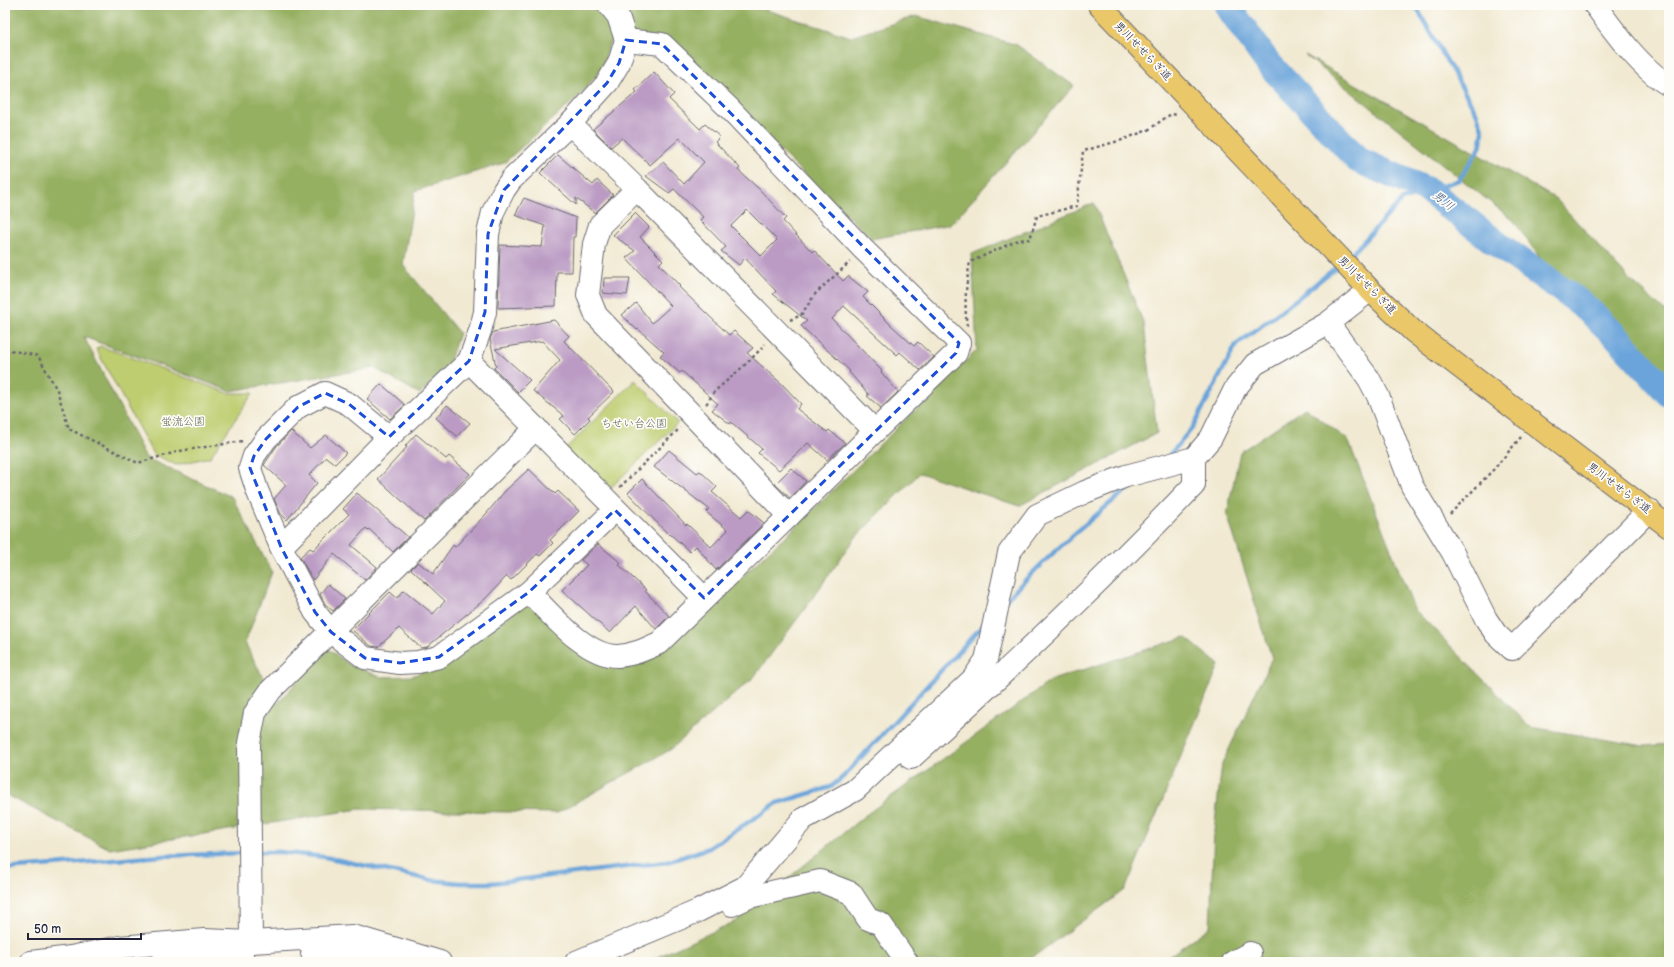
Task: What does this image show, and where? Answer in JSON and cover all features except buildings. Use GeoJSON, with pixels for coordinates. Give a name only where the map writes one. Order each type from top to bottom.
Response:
{"type":"FeatureCollection","features":[{"type":"Feature","properties":{"kind":"main road","name":"男川せせらぎ道"},"geometry":{"type":"LineString","coordinates":[[1098,5],[1370,290],[1414,332],[1649,510],[1669,527]]}},
{"type":"Feature","properties":{"kind":"street"},"geometry":{"type":"LineString","coordinates":[[281,548],[389,437],[470,361],[485,312],[488,234],[493,212],[511,180],[570,124],[607,83],[619,63],[626,40],[618,16],[610,5]]}},
{"type":"Feature","properties":{"kind":"street"},"geometry":{"type":"LineString","coordinates":[[1595,5],[1620,38],[1659,79],[1669,84]]}},
{"type":"Feature","properties":{"kind":"street"},"geometry":{"type":"LineString","coordinates":[[529,592],[578,640],[595,650],[617,656],[637,653],[659,643],[956,353],[959,343],[862,249],[730,109],[662,44],[626,40]]}},
{"type":"Feature","properties":{"kind":"street"},"geometry":{"type":"LineString","coordinates":[[570,124],[638,189],[875,431]]}},
{"type":"Feature","properties":{"kind":"street"},"geometry":{"type":"LineString","coordinates":[[638,189],[600,225],[594,244],[588,295],[596,315],[789,516]]}},
{"type":"Feature","properties":{"kind":"street"},"geometry":{"type":"LineString","coordinates":[[576,962],[698,911],[745,887],[803,819],[855,790],[973,679],[986,660],[1009,553],[1037,515],[1085,492],[1126,476],[1194,458],[1211,438],[1235,389],[1255,364],[1328,323],[1370,290]]}},
{"type":"Feature","properties":{"kind":"street"},"geometry":{"type":"LineString","coordinates":[[1328,323],[1369,379],[1378,396],[1412,486],[1453,553],[1486,619],[1496,634],[1512,649],[1649,510]]}},
{"type":"Feature","properties":{"kind":"street"},"geometry":{"type":"LineString","coordinates":[[470,361],[704,598]]}},
{"type":"Feature","properties":{"kind":"street"},"geometry":{"type":"LineString","coordinates":[[389,437],[349,404],[325,393],[298,407],[266,439],[254,456],[250,468],[257,490],[281,548],[315,612],[331,632],[365,658],[400,663],[418,662],[439,656],[529,592],[611,505]]}},
{"type":"Feature","properties":{"kind":"street"},"geometry":{"type":"LineString","coordinates":[[251,942],[249,743],[255,713],[271,690],[536,428]]}},
{"type":"Feature","properties":{"kind":"street"},"geometry":{"type":"LineString","coordinates":[[749,897],[816,826],[878,787],[1015,664],[1140,542],[1194,485],[1194,458]]}},
{"type":"Feature","properties":{"kind":"street"},"geometry":{"type":"LineString","coordinates":[[605,962],[749,897],[820,881],[851,893],[868,919],[881,924],[907,962]]}},
{"type":"Feature","properties":{"kind":"street"},"geometry":{"type":"LineString","coordinates":[[31,962],[71,957],[120,947],[204,940],[251,942],[353,936],[440,962]]}},
{"type":"Feature","properties":{"kind":"street"},"geometry":{"type":"LineString","coordinates":[[96,962],[117,958],[345,952],[390,962]]}},
{"type":"Feature","properties":{"kind":"path"},"geometry":{"type":"LineString","coordinates":[[968,329],[964,308],[965,286],[970,262],[1018,240],[1030,239],[1037,216],[1077,206],[1083,151],[1122,140],[1148,130],[1171,114],[1184,117]]}},
{"type":"Feature","properties":{"kind":"path"},"geometry":{"type":"LineString","coordinates":[[611,505],[714,393],[729,381],[743,365],[753,359],[767,341],[778,333],[790,320],[801,315],[816,293],[837,275],[862,249]]}},
{"type":"Feature","properties":{"kind":"path"},"geometry":{"type":"LineString","coordinates":[[5,349],[38,356],[57,390],[69,429],[138,463],[180,451],[233,442],[266,439]]}},
{"type":"Feature","properties":{"kind":"path"},"geometry":{"type":"LineString","coordinates":[[1437,528],[1494,469],[1532,422]]}},
{"type":"Feature","properties":{"kind":"highlighted area"},"geometry":{"type":"Polygon","coordinates":[[[626,40],[662,44],[959,343],[956,353],[704,598],[615,510],[529,592],[439,657],[400,663],[365,658],[331,632],[315,612],[281,547],[250,468],[254,456],[266,439],[298,407],[325,393],[349,404],[389,437],[469,361],[485,312],[488,234],[504,190],[607,83],[619,63],[626,40]]]}},
{"type":"Feature","properties":{"kind":"green space"},"geometry":{"type":"Polygon","coordinates":[[[5,5],[751,5],[851,37],[916,16],[1017,45],[1074,86],[951,224],[872,239],[662,38],[613,33],[602,68],[581,94],[504,163],[415,191],[403,265],[459,333],[449,363],[420,394],[374,368],[230,391],[84,337],[146,458],[232,497],[272,572],[245,643],[277,704],[327,648],[350,665],[381,677],[412,676],[447,662],[529,601],[586,654],[669,644],[788,534],[977,350],[972,254],[1094,203],[1144,324],[1157,433],[1019,506],[920,473],[856,537],[754,677],[670,750],[557,813],[359,809],[110,849],[5,794],[5,5]]]}},
{"type":"Feature","properties":{"kind":"green space"},"geometry":{"type":"Polygon","coordinates":[[[1305,55],[1556,199],[1628,278],[1669,315],[1669,397],[1578,313],[1514,221],[1305,55]]]}},
{"type":"Feature","properties":{"kind":"green space","name":"蛍流公園"},"geometry":{"type":"Polygon","coordinates":[[[100,346],[228,393],[253,393],[210,457],[176,465],[153,454],[96,349],[100,346]]]}},
{"type":"Feature","properties":{"kind":"green space","name":"ちせい台公園"},"geometry":{"type":"Polygon","coordinates":[[[635,380],[678,423],[603,495],[562,452],[635,380]]]}},
{"type":"Feature","properties":{"kind":"green space"},"geometry":{"type":"Polygon","coordinates":[[[1305,408],[1348,440],[1414,609],[1530,727],[1644,746],[1669,744],[1669,962],[1161,962],[1210,927],[1214,831],[1222,764],[1272,658],[1227,514],[1240,452],[1305,408]]]}},
{"type":"Feature","properties":{"kind":"green space"},"geometry":{"type":"Polygon","coordinates":[[[1185,637],[1219,665],[1125,890],[1026,962],[647,962],[736,921],[863,817],[1052,680],[1185,637]]]}},
{"type":"Feature","properties":{"kind":"waterway","name":"男川"},"geometry":{"type":"LineString","coordinates":[[1227,5],[1268,63],[1358,160],[1429,191],[1500,246],[1583,305],[1618,338],[1669,394]]}},
{"type":"Feature","properties":{"kind":"waterway"},"geometry":{"type":"LineString","coordinates":[[1348,258],[1402,200],[1459,180],[1480,147],[1483,132],[1477,114],[1415,5]]}},
{"type":"Feature","properties":{"kind":"waterway"},"geometry":{"type":"LineString","coordinates":[[1169,456],[1193,427],[1236,345],[1339,265]]}},
{"type":"Feature","properties":{"kind":"waterway"},"geometry":{"type":"LineString","coordinates":[[1007,599],[1069,538],[1135,483]]}},
{"type":"Feature","properties":{"kind":"waterway"},"geometry":{"type":"LineString","coordinates":[[255,852],[280,852],[325,857],[431,880],[460,883],[491,883],[667,862],[709,848],[777,803],[831,787],[843,777],[985,623]]}},
{"type":"Feature","properties":{"kind":"waterway"},"geometry":{"type":"LineString","coordinates":[[5,869],[162,856],[244,853]]}}]}
